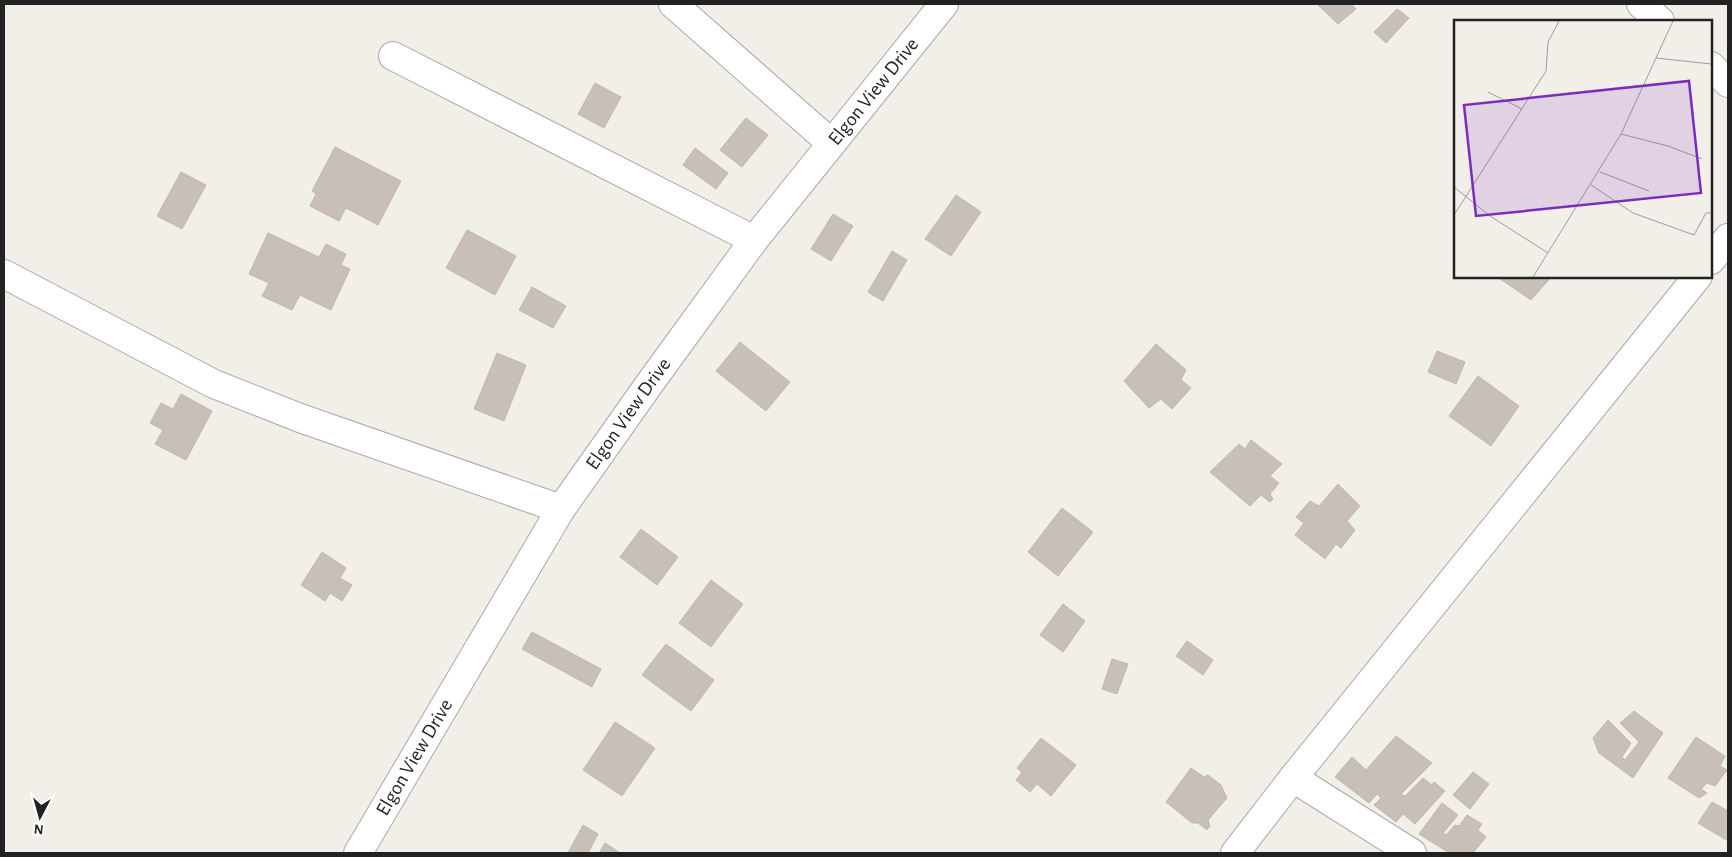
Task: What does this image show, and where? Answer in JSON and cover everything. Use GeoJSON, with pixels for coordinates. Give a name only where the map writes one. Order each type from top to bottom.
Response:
{"type":"FeatureCollection","features":[{"type":"Feature","properties":{"kind":"street"},"geometry":{"type":"LineString","coordinates":[[673,4],[831,143]]}},
{"type":"Feature","properties":{"kind":"street","name":"Elgon View Drive"},"geometry":{"type":"LineString","coordinates":[[358,853],[561,509],[754,240],[944,4]]}},
{"type":"Feature","properties":{"kind":"street"},"geometry":{"type":"LineString","coordinates":[[1641,4],[1659,20]]}},
{"type":"Feature","properties":{"kind":"street"},"geometry":{"type":"LineString","coordinates":[[393,56],[754,240]]}},
{"type":"Feature","properties":{"kind":"street"},"geometry":{"type":"LineString","coordinates":[[1712,67],[1728,83]]}},
{"type":"Feature","properties":{"kind":"street"},"geometry":{"type":"LineString","coordinates":[[1712,259],[1728,238]]}},
{"type":"Feature","properties":{"kind":"street"},"geometry":{"type":"LineString","coordinates":[[4,274],[214,384],[300,418],[561,509]]}},
{"type":"Feature","properties":{"kind":"street"},"geometry":{"type":"LineString","coordinates":[[1235,853],[1293,778],[1696,278]]}},
{"type":"Feature","properties":{"kind":"street"},"geometry":{"type":"LineString","coordinates":[[1293,778],[1412,853]]}},
{"type":"Feature","properties":{"kind":"building"},"geometry":{"type":"Polygon","coordinates":[[[1317,4],[1351,4],[1356,9],[1338,24],[1317,4]]]}},
{"type":"Feature","properties":{"kind":"building"},"geometry":{"type":"Polygon","coordinates":[[[1397,9],[1409,18],[1386,43],[1374,32],[1397,9]]]}},
{"type":"Feature","properties":{"kind":"building"},"geometry":{"type":"Polygon","coordinates":[[[595,83],[621,97],[604,128],[578,114],[595,83]]]}},
{"type":"Feature","properties":{"kind":"building"},"geometry":{"type":"Polygon","coordinates":[[[746,118],[768,135],[742,167],[720,150],[746,118]]]}},
{"type":"Feature","properties":{"kind":"building"},"geometry":{"type":"Polygon","coordinates":[[[335,147],[401,181],[378,225],[346,208],[339,221],[310,206],[316,194],[312,191],[335,147]]]}},
{"type":"Feature","properties":{"kind":"building"},"geometry":{"type":"Polygon","coordinates":[[[695,148],[728,173],[716,189],[683,165],[695,148]]]}},
{"type":"Feature","properties":{"kind":"building"},"geometry":{"type":"Polygon","coordinates":[[[181,172],[206,185],[182,229],[157,216],[181,172]]]}},
{"type":"Feature","properties":{"kind":"building"},"geometry":{"type":"Polygon","coordinates":[[[956,195],[981,212],[951,256],[925,239],[956,195]]]}},
{"type":"Feature","properties":{"kind":"building"},"geometry":{"type":"Polygon","coordinates":[[[833,214],[853,226],[831,261],[811,249],[833,214]]]}},
{"type":"Feature","properties":{"kind":"building"},"geometry":{"type":"Polygon","coordinates":[[[467,230],[516,256],[495,295],[446,268],[467,230]]]}},
{"type":"Feature","properties":{"kind":"building"},"geometry":{"type":"Polygon","coordinates":[[[268,233],[319,257],[326,244],[346,254],[341,265],[350,269],[331,310],[300,295],[292,310],[262,296],[269,283],[249,274],[268,233]]]}},
{"type":"Feature","properties":{"kind":"building"},"geometry":{"type":"Polygon","coordinates":[[[892,251],[907,260],[883,301],[868,292],[892,251]]]}},
{"type":"Feature","properties":{"kind":"building"},"geometry":{"type":"Polygon","coordinates":[[[1499,278],[1550,278],[1531,300],[1499,278]]]}},
{"type":"Feature","properties":{"kind":"building"},"geometry":{"type":"Polygon","coordinates":[[[532,287],[566,306],[553,328],[519,310],[532,287]]]}},
{"type":"Feature","properties":{"kind":"building"},"geometry":{"type":"Polygon","coordinates":[[[740,342],[790,382],[766,411],[716,371],[740,342]]]}},
{"type":"Feature","properties":{"kind":"building"},"geometry":{"type":"Polygon","coordinates":[[[1156,344],[1186,370],[1181,380],[1191,388],[1172,409],[1161,399],[1149,408],[1124,381],[1156,344]]]}},
{"type":"Feature","properties":{"kind":"building"},"geometry":{"type":"Polygon","coordinates":[[[1437,351],[1465,362],[1456,384],[1428,372],[1437,351]]]}},
{"type":"Feature","properties":{"kind":"building"},"geometry":{"type":"Polygon","coordinates":[[[497,353],[526,365],[504,421],[474,409],[497,353]]]}},
{"type":"Feature","properties":{"kind":"building"},"geometry":{"type":"Polygon","coordinates":[[[1478,376],[1519,406],[1491,446],[1449,416],[1478,376]]]}},
{"type":"Feature","properties":{"kind":"building"},"geometry":{"type":"Polygon","coordinates":[[[181,394],[212,411],[186,460],[155,444],[163,430],[150,423],[161,403],[173,409],[181,394]]]}},
{"type":"Feature","properties":{"kind":"building"},"geometry":{"type":"Polygon","coordinates":[[[1251,440],[1282,464],[1270,476],[1279,483],[1270,494],[1273,499],[1270,502],[1261,495],[1250,506],[1210,472],[1239,444],[1245,449],[1251,440]]]}},
{"type":"Feature","properties":{"kind":"building"},"geometry":{"type":"Polygon","coordinates":[[[1338,484],[1360,506],[1347,521],[1355,530],[1341,548],[1336,544],[1325,559],[1295,535],[1304,523],[1296,517],[1310,501],[1319,506],[1338,484]]]}},
{"type":"Feature","properties":{"kind":"building"},"geometry":{"type":"Polygon","coordinates":[[[1062,508],[1093,532],[1058,576],[1028,552],[1062,508]]]}},
{"type":"Feature","properties":{"kind":"building"},"geometry":{"type":"Polygon","coordinates":[[[641,529],[678,557],[657,585],[620,557],[641,529]]]}},
{"type":"Feature","properties":{"kind":"building"},"geometry":{"type":"Polygon","coordinates":[[[322,552],[346,568],[340,578],[352,585],[342,601],[330,593],[325,601],[301,585],[322,552]]]}},
{"type":"Feature","properties":{"kind":"building"},"geometry":{"type":"Polygon","coordinates":[[[711,580],[743,604],[711,647],[679,623],[711,580]]]}},
{"type":"Feature","properties":{"kind":"building"},"geometry":{"type":"Polygon","coordinates":[[[1063,604],[1085,621],[1063,652],[1040,635],[1063,604]]]}},
{"type":"Feature","properties":{"kind":"building"},"geometry":{"type":"Polygon","coordinates":[[[532,632],[601,669],[592,687],[522,649],[532,632]]]}},
{"type":"Feature","properties":{"kind":"building"},"geometry":{"type":"Polygon","coordinates":[[[1187,641],[1213,660],[1203,675],[1176,656],[1187,641]]]}},
{"type":"Feature","properties":{"kind":"building"},"geometry":{"type":"Polygon","coordinates":[[[666,644],[714,680],[691,711],[642,675],[666,644]]]}},
{"type":"Feature","properties":{"kind":"building"},"geometry":{"type":"Polygon","coordinates":[[[1112,659],[1128,664],[1117,694],[1102,689],[1112,659]]]}},
{"type":"Feature","properties":{"kind":"building"},"geometry":{"type":"Polygon","coordinates":[[[1634,711],[1663,733],[1633,778],[1599,753],[1593,738],[1608,720],[1631,743],[1622,757],[1625,760],[1639,742],[1620,723],[1634,711]]]}},
{"type":"Feature","properties":{"kind":"building"},"geometry":{"type":"Polygon","coordinates":[[[615,722],[655,748],[622,796],[583,770],[615,722]]]}},
{"type":"Feature","properties":{"kind":"building"},"geometry":{"type":"Polygon","coordinates":[[[1396,736],[1432,763],[1401,794],[1405,796],[1423,778],[1432,785],[1434,782],[1445,791],[1415,824],[1403,814],[1396,822],[1374,805],[1381,798],[1377,794],[1369,803],[1335,777],[1352,757],[1366,770],[1396,736]]]}},
{"type":"Feature","properties":{"kind":"building"},"geometry":{"type":"Polygon","coordinates":[[[1696,737],[1725,756],[1720,766],[1727,770],[1715,786],[1707,783],[1701,789],[1707,793],[1699,798],[1668,778],[1696,737]]]}},
{"type":"Feature","properties":{"kind":"building"},"geometry":{"type":"Polygon","coordinates":[[[1041,738],[1076,765],[1051,796],[1037,784],[1030,792],[1016,780],[1022,772],[1017,768],[1041,738]]]}},
{"type":"Feature","properties":{"kind":"building"},"geometry":{"type":"Polygon","coordinates":[[[1191,768],[1204,777],[1208,775],[1221,785],[1227,798],[1208,820],[1210,826],[1207,830],[1198,823],[1192,823],[1166,802],[1191,768]]]}},
{"type":"Feature","properties":{"kind":"building"},"geometry":{"type":"Polygon","coordinates":[[[1473,772],[1489,784],[1470,809],[1453,795],[1473,772]]]}},
{"type":"Feature","properties":{"kind":"building"},"geometry":{"type":"Polygon","coordinates":[[[1712,802],[1728,811],[1728,841],[1698,823],[1712,802]]]}},
{"type":"Feature","properties":{"kind":"building"},"geometry":{"type":"Polygon","coordinates":[[[1442,803],[1458,815],[1443,833],[1446,835],[1455,825],[1459,826],[1467,815],[1482,824],[1478,830],[1486,837],[1473,853],[1449,853],[1419,834],[1442,803]]]}},
{"type":"Feature","properties":{"kind":"building"},"geometry":{"type":"Polygon","coordinates":[[[583,825],[598,834],[588,853],[568,853],[583,825]]]}},
{"type":"Feature","properties":{"kind":"building"},"geometry":{"type":"Polygon","coordinates":[[[605,843],[620,853],[599,853],[605,843]]]}}]}
